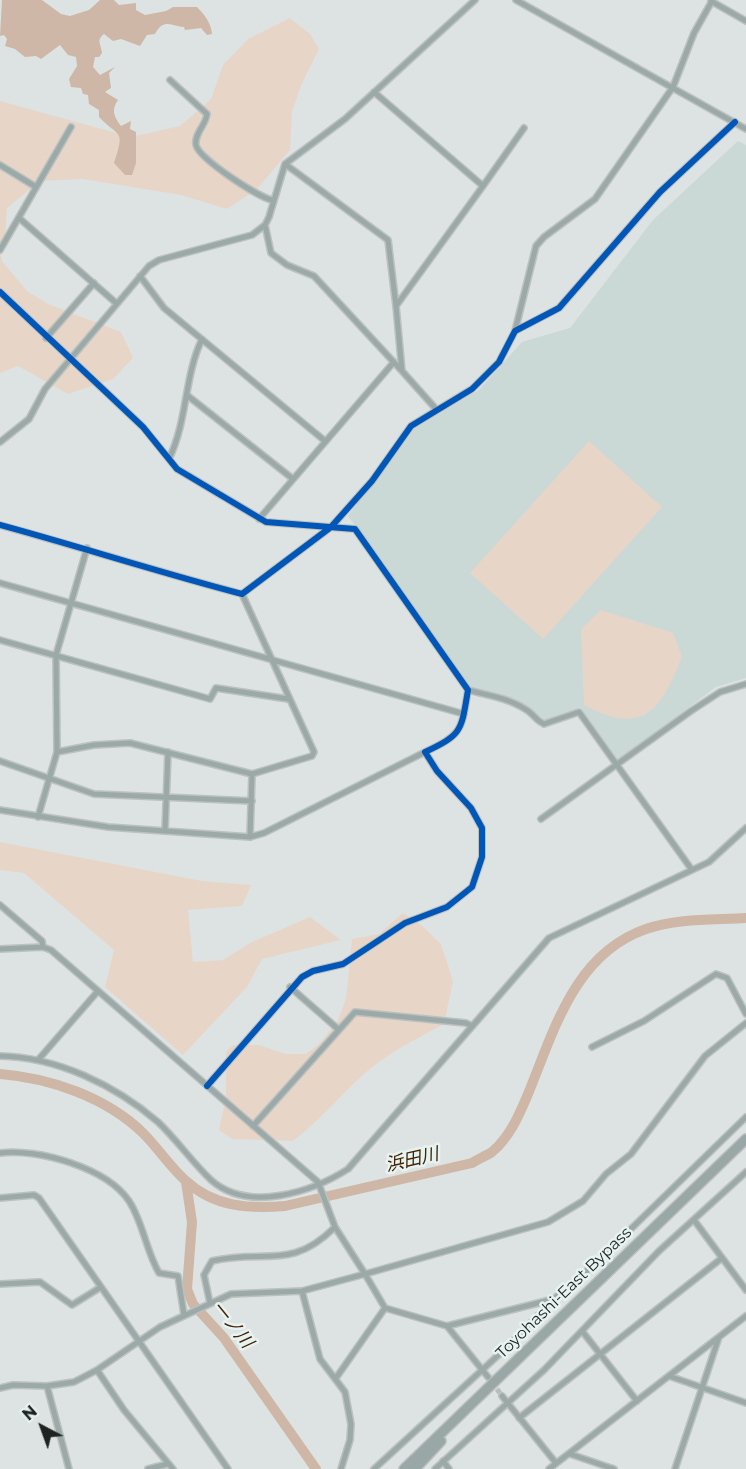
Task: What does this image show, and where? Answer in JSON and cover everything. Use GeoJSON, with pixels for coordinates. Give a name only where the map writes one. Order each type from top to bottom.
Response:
{"type":"FeatureCollection","features":[{"type":"Feature","properties":{"kind":"highway","name":"Toyohashi-East Bypass"},"geometry":{"type":"LineString","coordinates":[[404,1469],[491,1379],[746,1139]]}},
{"type":"Feature","properties":{"kind":"highway"},"geometry":{"type":"LineString","coordinates":[[415,1469],[491,1379]]}},
{"type":"Feature","properties":{"kind":"street"},"geometry":{"type":"LineString","coordinates":[[436,410],[314,276],[287,265],[271,253],[265,225],[285,164],[345,119],[475,0]]}},
{"type":"Feature","properties":{"kind":"street"},"geometry":{"type":"LineString","coordinates":[[516,0],[746,129]]}},
{"type":"Feature","properties":{"kind":"street"},"geometry":{"type":"LineString","coordinates":[[242,594],[332,527],[372,481],[411,426],[472,389],[499,362],[515,331],[536,246],[544,237],[595,199],[673,87],[694,33],[715,1],[746,21]]}},
{"type":"Feature","properties":{"kind":"street"},"geometry":{"type":"LineString","coordinates":[[170,80],[207,114],[195,142],[206,160],[272,200]]}},
{"type":"Feature","properties":{"kind":"street"},"geometry":{"type":"LineString","coordinates":[[374,92],[483,186]]}},
{"type":"Feature","properties":{"kind":"street"},"geometry":{"type":"LineString","coordinates":[[515,331],[559,308],[660,192],[735,122]]}},
{"type":"Feature","properties":{"kind":"street"},"geometry":{"type":"LineString","coordinates":[[0,250],[71,127]]}},
{"type":"Feature","properties":{"kind":"street"},"geometry":{"type":"LineString","coordinates":[[396,306],[524,128]]}},
{"type":"Feature","properties":{"kind":"street"},"geometry":{"type":"LineString","coordinates":[[285,164],[388,240],[402,371]]}},
{"type":"Feature","properties":{"kind":"street"},"geometry":{"type":"LineString","coordinates":[[0,165],[36,187]]}},
{"type":"Feature","properties":{"kind":"street"},"geometry":{"type":"LineString","coordinates":[[19,218],[116,303]]}},
{"type":"Feature","properties":{"kind":"street"},"geometry":{"type":"LineString","coordinates":[[0,442],[29,419],[45,389],[69,359],[140,276],[159,260],[252,235],[265,225]]}},
{"type":"Feature","properties":{"kind":"street"},"geometry":{"type":"LineString","coordinates":[[140,276],[164,308],[325,441]]}},
{"type":"Feature","properties":{"kind":"street"},"geometry":{"type":"LineString","coordinates":[[46,338],[94,283]]}},
{"type":"Feature","properties":{"kind":"street"},"geometry":{"type":"LineString","coordinates":[[0,292],[46,338],[143,427],[177,469],[266,522],[355,529],[468,690],[512,702],[528,710],[535,720],[544,724],[579,712],[692,870]]}},
{"type":"Feature","properties":{"kind":"street"},"geometry":{"type":"LineString","coordinates":[[169,459],[180,435],[190,375],[202,339]]}},
{"type":"Feature","properties":{"kind":"street"},"geometry":{"type":"LineString","coordinates":[[258,519],[393,363]]}},
{"type":"Feature","properties":{"kind":"street"},"geometry":{"type":"LineString","coordinates":[[188,396],[293,479]]}},
{"type":"Feature","properties":{"kind":"street"},"geometry":{"type":"LineString","coordinates":[[0,525],[87,548],[149,570],[242,594]]}},
{"type":"Feature","properties":{"kind":"street"},"geometry":{"type":"LineString","coordinates":[[38,817],[57,752],[56,655],[87,548]]}},
{"type":"Feature","properties":{"kind":"street"},"geometry":{"type":"LineString","coordinates":[[0,583],[464,714]]}},
{"type":"Feature","properties":{"kind":"street"},"geometry":{"type":"LineString","coordinates":[[57,752],[94,745],[130,743],[252,774],[312,756],[314,752],[242,594]]}},
{"type":"Feature","properties":{"kind":"street"},"geometry":{"type":"LineString","coordinates":[[0,640],[210,699],[216,688],[288,699]]}},
{"type":"Feature","properties":{"kind":"street"},"geometry":{"type":"LineString","coordinates":[[541,819],[691,711],[720,692],[746,684]]}},
{"type":"Feature","properties":{"kind":"street"},"geometry":{"type":"LineString","coordinates":[[0,810],[108,827],[250,837],[264,834],[450,740],[459,732],[468,690]]}},
{"type":"Feature","properties":{"kind":"street"},"geometry":{"type":"LineString","coordinates":[[165,831],[168,752]]}},
{"type":"Feature","properties":{"kind":"street"},"geometry":{"type":"LineString","coordinates":[[207,1086],[290,987],[313,971],[343,964],[405,923],[447,907],[472,887],[482,857],[482,828],[471,808],[437,771],[425,752]]}},
{"type":"Feature","properties":{"kind":"street"},"geometry":{"type":"LineString","coordinates":[[0,760],[94,794],[252,801]]}},
{"type":"Feature","properties":{"kind":"street"},"geometry":{"type":"LineString","coordinates":[[250,837],[252,774]]}},
{"type":"Feature","properties":{"kind":"street"},"geometry":{"type":"LineString","coordinates":[[0,1056],[38,1060],[88,1077],[128,1098],[159,1124],[220,1186],[239,1194],[261,1198],[308,1188],[332,1180],[348,1169],[549,938],[709,862],[745,830]]}},
{"type":"Feature","properties":{"kind":"street"},"geometry":{"type":"LineString","coordinates":[[0,905],[42,941],[43,947]]}},
{"type":"Feature","properties":{"kind":"street"},"geometry":{"type":"LineString","coordinates":[[0,949],[43,947],[51,950],[320,1184],[335,1227],[385,1308],[447,1326],[554,1299]]}},
{"type":"Feature","properties":{"kind":"street"},"geometry":{"type":"LineString","coordinates":[[592,1047],[644,1021],[716,974],[727,978],[746,1014]]}},
{"type":"Feature","properties":{"kind":"street"},"geometry":{"type":"LineString","coordinates":[[290,987],[338,1029]]}},
{"type":"Feature","properties":{"kind":"street"},"geometry":{"type":"LineString","coordinates":[[38,1060],[98,991]]}},
{"type":"Feature","properties":{"kind":"street"},"geometry":{"type":"LineString","coordinates":[[254,1126],[355,1012],[466,1023],[472,1026]]}},
{"type":"Feature","properties":{"kind":"street"},"geometry":{"type":"LineString","coordinates":[[0,1388],[26,1383],[47,1386],[74,1382],[97,1370],[138,1341],[184,1314],[231,1294],[302,1291],[548,1222],[583,1201],[606,1174],[631,1154],[705,1056],[746,1023]]}},
{"type":"Feature","properties":{"kind":"street"},"geometry":{"type":"LineString","coordinates":[[374,1469],[482,1370],[554,1299],[599,1260],[746,1117]]}},
{"type":"Feature","properties":{"kind":"street"},"geometry":{"type":"LineString","coordinates":[[0,1152],[38,1155],[66,1163],[105,1176],[118,1186],[130,1202],[159,1273],[178,1276],[184,1314]]}},
{"type":"Feature","properties":{"kind":"street"},"geometry":{"type":"LineString","coordinates":[[435,1469],[508,1403],[582,1331],[659,1251],[746,1172]]}},
{"type":"Feature","properties":{"kind":"street"},"geometry":{"type":"LineString","coordinates":[[0,1197],[34,1196],[39,1198],[228,1469]]}},
{"type":"Feature","properties":{"kind":"street"},"geometry":{"type":"LineString","coordinates":[[694,1220],[746,1290]]}},
{"type":"Feature","properties":{"kind":"street"},"geometry":{"type":"LineString","coordinates":[[208,1304],[204,1275],[212,1261],[294,1255],[311,1248],[335,1227]]}},
{"type":"Feature","properties":{"kind":"street"},"geometry":{"type":"LineString","coordinates":[[519,1418],[602,1355],[722,1258]]}},
{"type":"Feature","properties":{"kind":"street"},"geometry":{"type":"LineString","coordinates":[[0,1284],[40,1282],[72,1305],[101,1287]]}},
{"type":"Feature","properties":{"kind":"street"},"geometry":{"type":"LineString","coordinates":[[302,1291],[320,1359],[345,1392],[351,1424],[350,1440],[341,1469]]}},
{"type":"Feature","properties":{"kind":"street"},"geometry":{"type":"LineString","coordinates":[[336,1378],[385,1308]]}},
{"type":"Feature","properties":{"kind":"street"},"geometry":{"type":"LineString","coordinates":[[549,1469],[746,1316]]}},
{"type":"Feature","properties":{"kind":"street"},"geometry":{"type":"LineString","coordinates":[[447,1326],[491,1379]]}},
{"type":"Feature","properties":{"kind":"street"},"geometry":{"type":"LineString","coordinates":[[582,1331],[637,1401]]}},
{"type":"Feature","properties":{"kind":"street"},"geometry":{"type":"LineString","coordinates":[[675,1469],[718,1337]]}},
{"type":"Feature","properties":{"kind":"street"},"geometry":{"type":"LineString","coordinates":[[97,1370],[124,1410],[173,1469]]}},
{"type":"Feature","properties":{"kind":"street"},"geometry":{"type":"LineString","coordinates":[[669,1376],[746,1403]]}},
{"type":"Feature","properties":{"kind":"street"},"geometry":{"type":"LineString","coordinates":[[47,1386],[69,1469]]}},
{"type":"Feature","properties":{"kind":"street"},"geometry":{"type":"LineString","coordinates":[[502,1396],[556,1463]]}},
{"type":"Feature","properties":{"kind":"street"},"geometry":{"type":"LineString","coordinates":[[570,1454],[614,1469]]}},
{"type":"Feature","properties":{"kind":"street"},"geometry":{"type":"LineString","coordinates":[[582,1469],[584,1460]]}},
{"type":"Feature","properties":{"kind":"street"},"geometry":{"type":"LineString","coordinates":[[443,1461],[449,1469]]}},
{"type":"Feature","properties":{"kind":"street"},"geometry":{"type":"LineString","coordinates":[[148,1469],[168,1464]]}},
{"type":"Feature","properties":{"kind":"shaded area"},"geometry":{"type":"Polygon","coordinates":[[[2,0],[42,0],[61,14],[70,16],[89,10],[100,0],[114,0],[119,5],[136,3],[136,10],[145,15],[166,11],[173,7],[197,7],[205,16],[212,34],[207,35],[201,28],[185,30],[184,27],[165,24],[155,34],[147,35],[140,46],[121,39],[113,41],[104,34],[100,38],[102,53],[99,57],[95,57],[93,67],[100,75],[115,67],[109,73],[111,88],[105,92],[118,100],[114,113],[121,126],[131,121],[130,129],[136,132],[136,163],[132,175],[125,175],[114,163],[120,139],[116,132],[99,117],[99,110],[89,104],[88,95],[83,94],[81,88],[71,87],[69,79],[77,66],[76,57],[68,55],[60,45],[41,59],[36,56],[25,57],[15,49],[5,46],[7,39],[4,35],[0,36],[2,0]]]}},
{"type":"Feature","properties":{"kind":"shaded area"},"geometry":{"type":"Polygon","coordinates":[[[290,18],[310,34],[319,49],[302,83],[292,112],[290,150],[257,189],[227,209],[181,195],[83,179],[40,181],[7,208],[5,240],[0,249],[0,101],[131,137],[180,126],[211,99],[223,65],[248,39],[290,18]]]}},
{"type":"Feature","properties":{"kind":"shaded area"},"geometry":{"type":"Polygon","coordinates":[[[738,141],[746,145],[746,678],[716,687],[618,760],[580,707],[545,720],[515,699],[471,688],[348,516],[413,430],[479,390],[522,342],[570,328],[653,220],[738,141]]]}},
{"type":"Feature","properties":{"kind":"shaded area"},"geometry":{"type":"Polygon","coordinates":[[[0,249],[2,261],[27,291],[48,304],[121,332],[133,358],[113,379],[68,394],[18,366],[0,373],[0,249]]]}},
{"type":"Feature","properties":{"kind":"shaded area"},"geometry":{"type":"Polygon","coordinates":[[[589,441],[662,507],[543,639],[470,573],[589,441]]]}},
{"type":"Feature","properties":{"kind":"shaded area"},"geometry":{"type":"Polygon","coordinates":[[[601,610],[673,633],[682,656],[667,691],[658,704],[648,713],[636,718],[621,718],[604,714],[584,705],[581,629],[601,610]]]}},
{"type":"Feature","properties":{"kind":"shaded area"},"geometry":{"type":"Polygon","coordinates":[[[0,842],[202,881],[251,885],[242,906],[188,910],[193,962],[223,960],[252,942],[310,917],[341,940],[262,959],[247,987],[183,1055],[105,987],[114,950],[24,873],[0,870],[0,842]]]}},
{"type":"Feature","properties":{"kind":"shaded area"},"geometry":{"type":"Polygon","coordinates":[[[403,913],[420,924],[441,944],[453,981],[444,1024],[382,1059],[293,1141],[232,1139],[219,1130],[226,1097],[226,1052],[233,1045],[259,1045],[286,1054],[306,1054],[320,1043],[337,1022],[346,999],[352,939],[379,934],[403,913]]]}},
{"type":"Feature","properties":{"kind":"waterway","name":"浜田川"},"geometry":{"type":"LineString","coordinates":[[0,1074],[57,1085],[112,1109],[143,1133],[186,1181],[208,1196],[245,1206],[285,1206],[472,1163],[492,1152],[504,1140],[517,1118],[547,1045],[570,997],[601,956],[621,941],[658,925],[696,920],[746,918]]}},
{"type":"Feature","properties":{"kind":"waterway","name":"一ノ川"},"geometry":{"type":"LineString","coordinates":[[186,1182],[192,1222],[187,1289],[193,1304],[224,1338],[316,1469]]}},
{"type":"Feature","properties":{"kind":"tunnel"},"geometry":{"type":"LineString","coordinates":[[488,1377],[502,1396]]}},
{"type":"Feature","properties":{"kind":"cycle path"},"geometry":{"type":"LineString","coordinates":[[0,525],[242,594],[331,527],[372,481],[411,426],[472,389],[499,362],[515,331],[559,308],[660,192],[735,122]]}},
{"type":"Feature","properties":{"kind":"cycle path"},"geometry":{"type":"LineString","coordinates":[[0,292],[143,427],[177,469],[266,522],[355,529],[468,690],[464,714],[458,730],[447,740],[425,752],[437,771],[471,808],[482,828],[482,857],[472,887],[447,907],[405,923],[343,964],[313,971],[302,977],[207,1086]]}}]}
